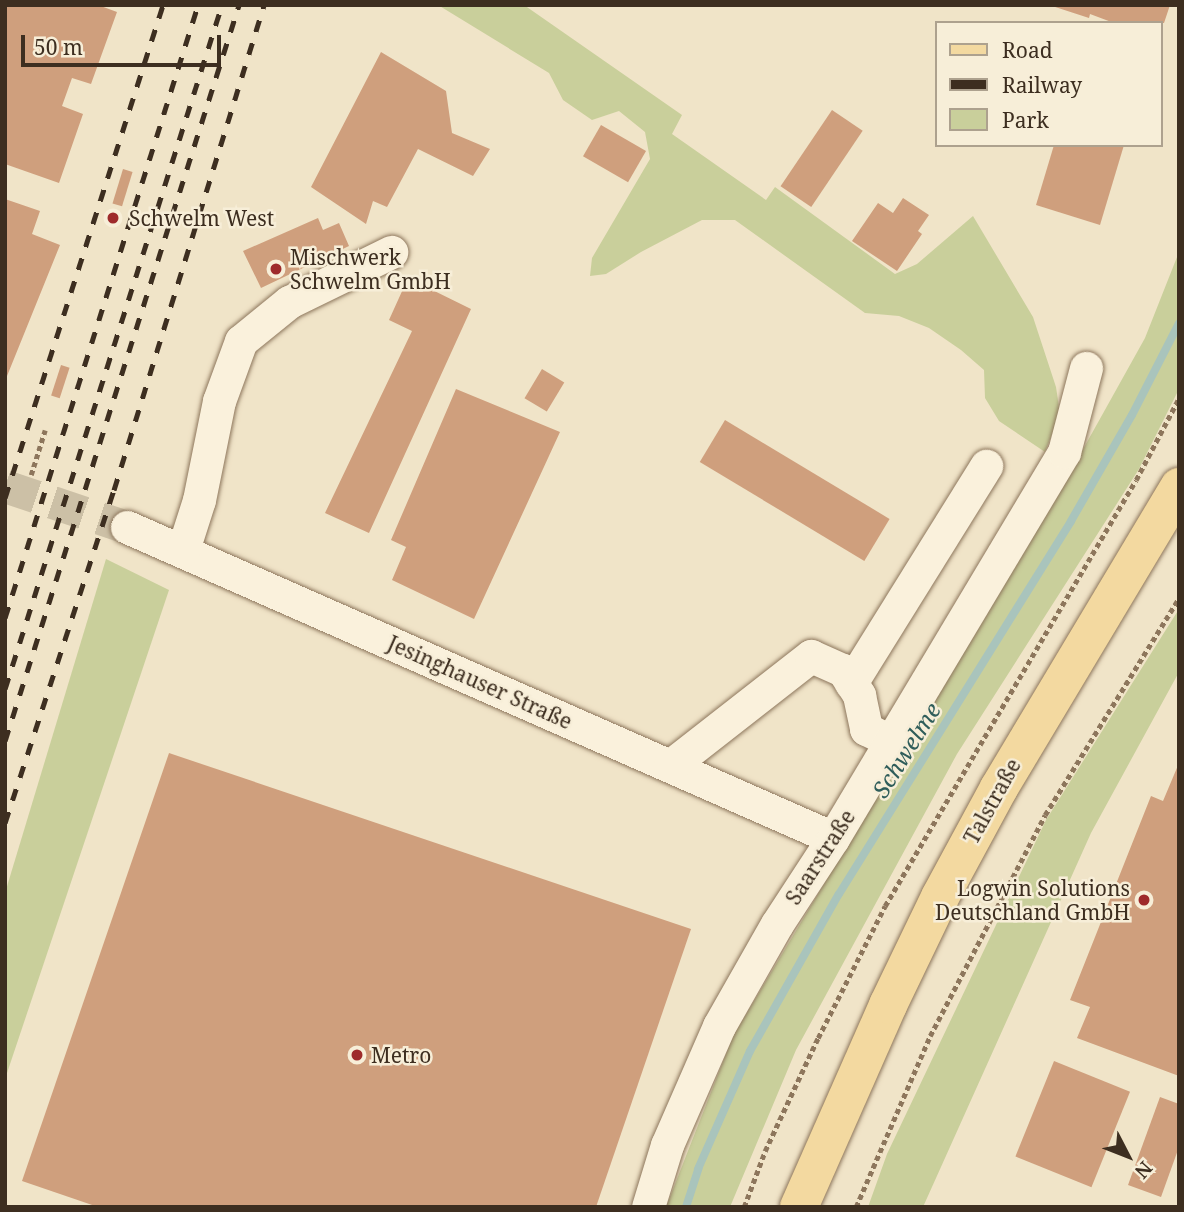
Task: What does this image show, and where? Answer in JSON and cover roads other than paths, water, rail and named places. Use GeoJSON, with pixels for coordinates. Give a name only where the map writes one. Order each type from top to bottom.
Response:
{"type":"FeatureCollection","features":[{"type":"Feature","properties":{"kind":"main road","name":"Talstraße"},"geometry":{"type":"LineString","coordinates":[[799,1207],[888,1005],[940,897],[999,788],[1179,487]]}},
{"type":"Feature","properties":{"kind":"street"},"geometry":{"type":"LineString","coordinates":[[183,550],[199,500],[219,401],[241,341],[289,302],[391,252]]}},
{"type":"Feature","properties":{"kind":"street","name":"Saarstraße"},"geometry":{"type":"LineString","coordinates":[[648,1207],[667,1145],[719,1026],[777,924],[833,838],[1064,452],[1086,368]]}},
{"type":"Feature","properties":{"kind":"street"},"geometry":{"type":"LineString","coordinates":[[851,683],[986,466]]}},
{"type":"Feature","properties":{"kind":"street","name":"Jesinghauser Straße"},"geometry":{"type":"LineString","coordinates":[[127,527],[833,838]]}},
{"type":"Feature","properties":{"kind":"street"},"geometry":{"type":"LineString","coordinates":[[670,766],[811,656],[842,670],[859,695],[866,729],[891,741]]}},
{"type":"Feature","properties":{"kind":"waterway","name":"Schwelme"},"geometry":{"type":"LineString","coordinates":[[686,1207],[698,1169],[750,1051],[839,894],[1071,521],[1132,415],[1179,323]]}},
{"type":"Feature","properties":{"kind":"tunnel"},"geometry":{"type":"LineString","coordinates":[[5,486],[127,527]]}},
{"type":"Feature","properties":{"kind":"railway"},"geometry":{"type":"LineString","coordinates":[[5,498],[163,5]]}},
{"type":"Feature","properties":{"kind":"railway"},"geometry":{"type":"LineString","coordinates":[[5,618],[198,5]]}},
{"type":"Feature","properties":{"kind":"railway"},"geometry":{"type":"LineString","coordinates":[[5,689],[222,5]]}},
{"type":"Feature","properties":{"kind":"railway"},"geometry":{"type":"LineString","coordinates":[[5,741],[239,5]]}},
{"type":"Feature","properties":{"kind":"railway"},"geometry":{"type":"LineString","coordinates":[[5,823],[114,490],[264,5]]}},
{"type":"Feature","properties":{"kind":"place","name":"Schwelm West"},"geometry":{"type":"Point","coordinates":[113,218]}},
{"type":"Feature","properties":{"kind":"place","name":"Mischwerk Schwelm GmbH"},"geometry":{"type":"Point","coordinates":[276,269]}},
{"type":"Feature","properties":{"kind":"place","name":"Logwin Solutions Deutschland GmbH"},"geometry":{"type":"Point","coordinates":[1144,900]}},
{"type":"Feature","properties":{"kind":"place","name":"Metro"},"geometry":{"type":"Point","coordinates":[357,1055]}}]}
